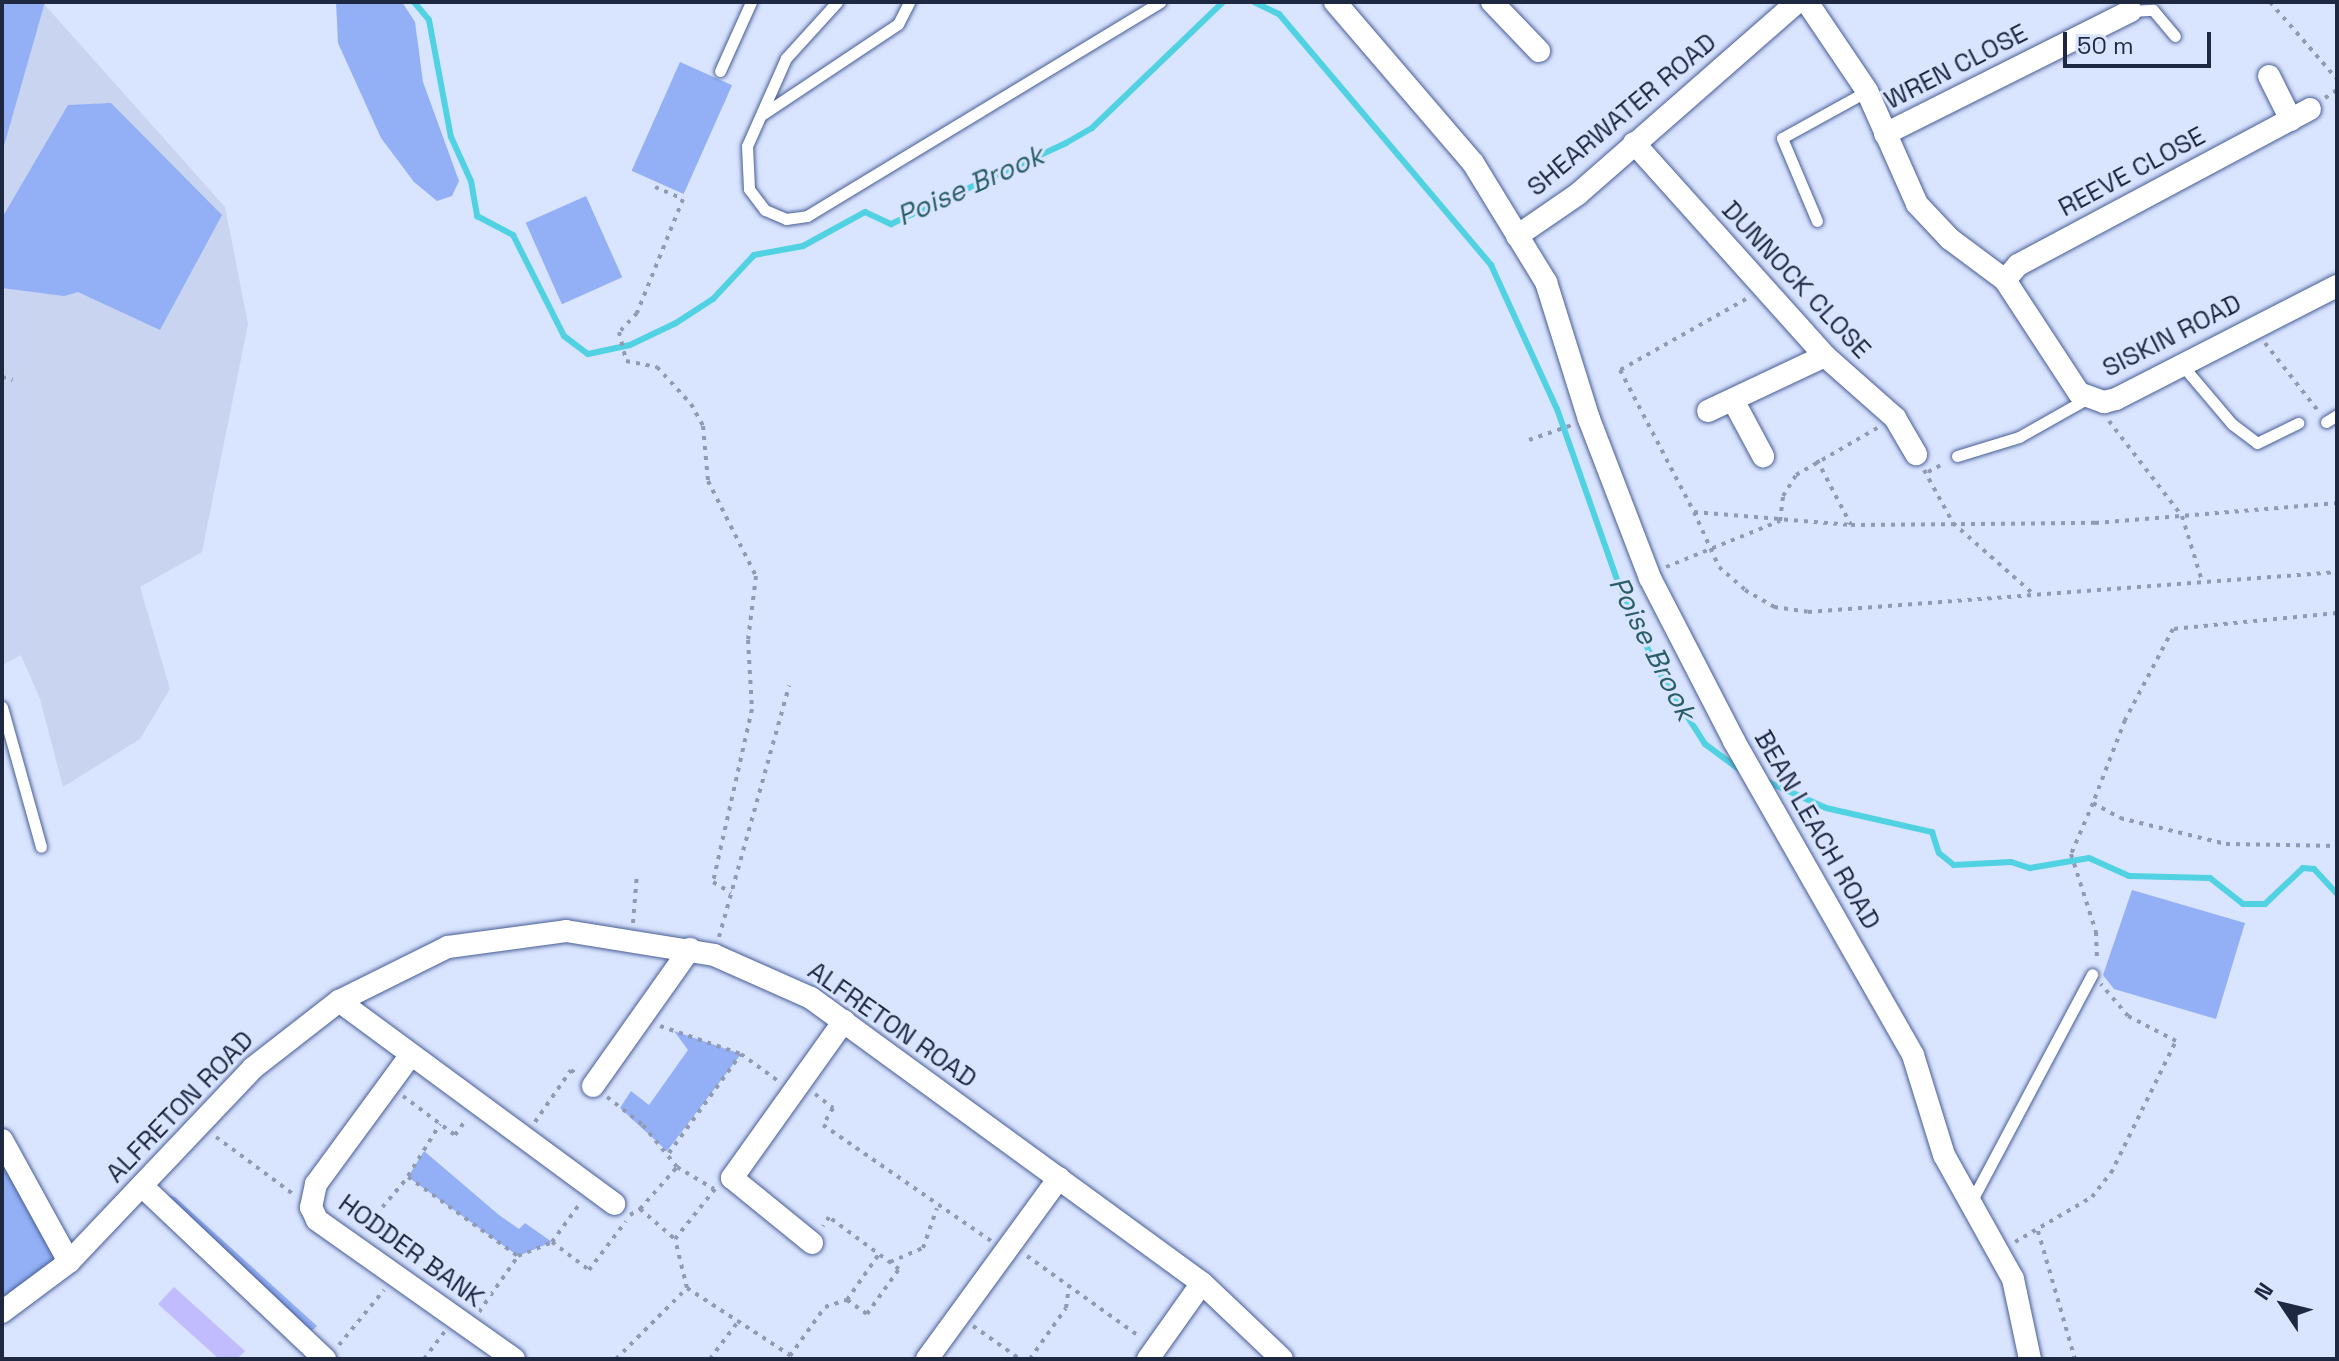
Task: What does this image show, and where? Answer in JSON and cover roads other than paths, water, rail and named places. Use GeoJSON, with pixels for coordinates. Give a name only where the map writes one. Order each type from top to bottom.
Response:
{"type":"FeatureCollection","features":[{"type":"Feature","properties":{"kind":"street","name":"BEAN LEACH ROAD"},"geometry":{"type":"LineString","coordinates":[[1335,2],[1473,163],[1534,269],[1558,323],[1649,575],[1764,796],[1913,1055],[1944,1155],[2000,1248],[2013,1279],[2030,1359]]}},
{"type":"Feature","properties":{"kind":"street","name":"SHEARWATER ROAD"},"geometry":{"type":"LineString","coordinates":[[1517,236],[1578,194],[1797,2]]}},
{"type":"Feature","properties":{"kind":"street","name":"SISKIN ROAD"},"geometry":{"type":"LineString","coordinates":[[1807,2],[1867,91],[1917,204],[1950,239],[2005,280],[2066,380],[2090,399],[2116,399],[2337,286]]}},
{"type":"Feature","properties":{"kind":"street"},"geometry":{"type":"LineString","coordinates":[[1506,7],[1539,51]]}},
{"type":"Feature","properties":{"kind":"street","name":"WREN CLOSE"},"geometry":{"type":"LineString","coordinates":[[1885,134],[2131,11]]}},
{"type":"Feature","properties":{"kind":"street","name":"REEVE CLOSE"},"geometry":{"type":"LineString","coordinates":[[2005,280],[2018,265],[2300,114],[2269,76]]}},
{"type":"Feature","properties":{"kind":"street","name":"DUNNOCK CLOSE"},"geometry":{"type":"LineString","coordinates":[[1634,143],[1769,297],[1825,356],[1895,418],[1921,464]]}},
{"type":"Feature","properties":{"kind":"street"},"geometry":{"type":"LineString","coordinates":[[1708,411],[1825,356]]}},
{"type":"Feature","properties":{"kind":"street"},"geometry":{"type":"LineString","coordinates":[[1733,400],[1763,456]]}},
{"type":"Feature","properties":{"kind":"street","name":"ALFRETON ROAD"},"geometry":{"type":"LineString","coordinates":[[2,1312],[69,1262],[253,1068],[339,1001],[380,976],[482,939],[566,931],[632,937],[690,949],[714,955],[774,979],[844,1021],[1202,1283],[1282,1359]]}},
{"type":"Feature","properties":{"kind":"street"},"geometry":{"type":"LineString","coordinates":[[593,1086],[690,949]]}},
{"type":"Feature","properties":{"kind":"street"},"geometry":{"type":"LineString","coordinates":[[339,1001],[622,1210]]}},
{"type":"Feature","properties":{"kind":"street"},"geometry":{"type":"LineString","coordinates":[[812,1243],[725,1188],[844,1021]]}},
{"type":"Feature","properties":{"kind":"street","name":"HODDER BANK"},"geometry":{"type":"LineString","coordinates":[[410,1056],[316,1184],[311,1207],[317,1220],[514,1359]]}},
{"type":"Feature","properties":{"kind":"street"},"geometry":{"type":"LineString","coordinates":[[2,1140],[69,1262]]}},
{"type":"Feature","properties":{"kind":"street"},"geometry":{"type":"LineString","coordinates":[[927,1359],[1059,1178]]}},
{"type":"Feature","properties":{"kind":"street"},"geometry":{"type":"LineString","coordinates":[[142,1186],[329,1355]]}},
{"type":"Feature","properties":{"kind":"street"},"geometry":{"type":"LineString","coordinates":[[1152,1353],[1202,1283]]}},
{"type":"Feature","properties":{"kind":"lane"},"geometry":{"type":"LineString","coordinates":[[720,71],[751,2]]}},
{"type":"Feature","properties":{"kind":"lane"},"geometry":{"type":"LineString","coordinates":[[837,2],[786,58],[747,146],[749,189],[765,210],[786,219],[807,216],[1160,2]]}},
{"type":"Feature","properties":{"kind":"lane"},"geometry":{"type":"LineString","coordinates":[[763,115],[898,24],[909,2]]}},
{"type":"Feature","properties":{"kind":"lane","name":"WREN CLOSE"},"geometry":{"type":"LineString","coordinates":[[2131,11],[2153,10],[2175,36]]}},
{"type":"Feature","properties":{"kind":"lane"},"geometry":{"type":"LineString","coordinates":[[1817,221],[1782,138],[1867,91]]}},
{"type":"Feature","properties":{"kind":"lane"},"geometry":{"type":"LineString","coordinates":[[2182,364],[2232,424],[2257,443],[2298,423]]}},
{"type":"Feature","properties":{"kind":"lane"},"geometry":{"type":"LineString","coordinates":[[1957,456],[2019,437],[2090,399]]}},
{"type":"Feature","properties":{"kind":"lane"},"geometry":{"type":"LineString","coordinates":[[2,707],[41,847]]}},
{"type":"Feature","properties":{"kind":"lane"},"geometry":{"type":"LineString","coordinates":[[1971,1202],[2092,974]]}},
{"type":"Feature","properties":{"kind":"waterway","name":"Poise Brook"},"geometry":{"type":"LineString","coordinates":[[414,2],[429,20],[451,137],[471,181],[477,216],[513,235],[564,336],[588,354],[630,345],[676,323],[713,299],[754,255],[803,246],[865,212],[891,224],[1066,143],[1092,128],[1223,2]]}},
{"type":"Feature","properties":{"kind":"waterway","name":"Poise Brook"},"geometry":{"type":"LineString","coordinates":[[1254,2],[1279,14],[1491,265],[1557,409],[1619,585],[1657,669],[1705,744],[1744,773]]}},
{"type":"Feature","properties":{"kind":"waterway","name":"Poise Brook"},"geometry":{"type":"LineString","coordinates":[[1766,781],[1826,808],[1932,832],[1939,853],[1954,865],[2011,862],[2030,868],[2089,858],[2129,876],[2210,878],[2243,904],[2265,904],[2303,868],[2314,869],[2337,894]]}}]}
